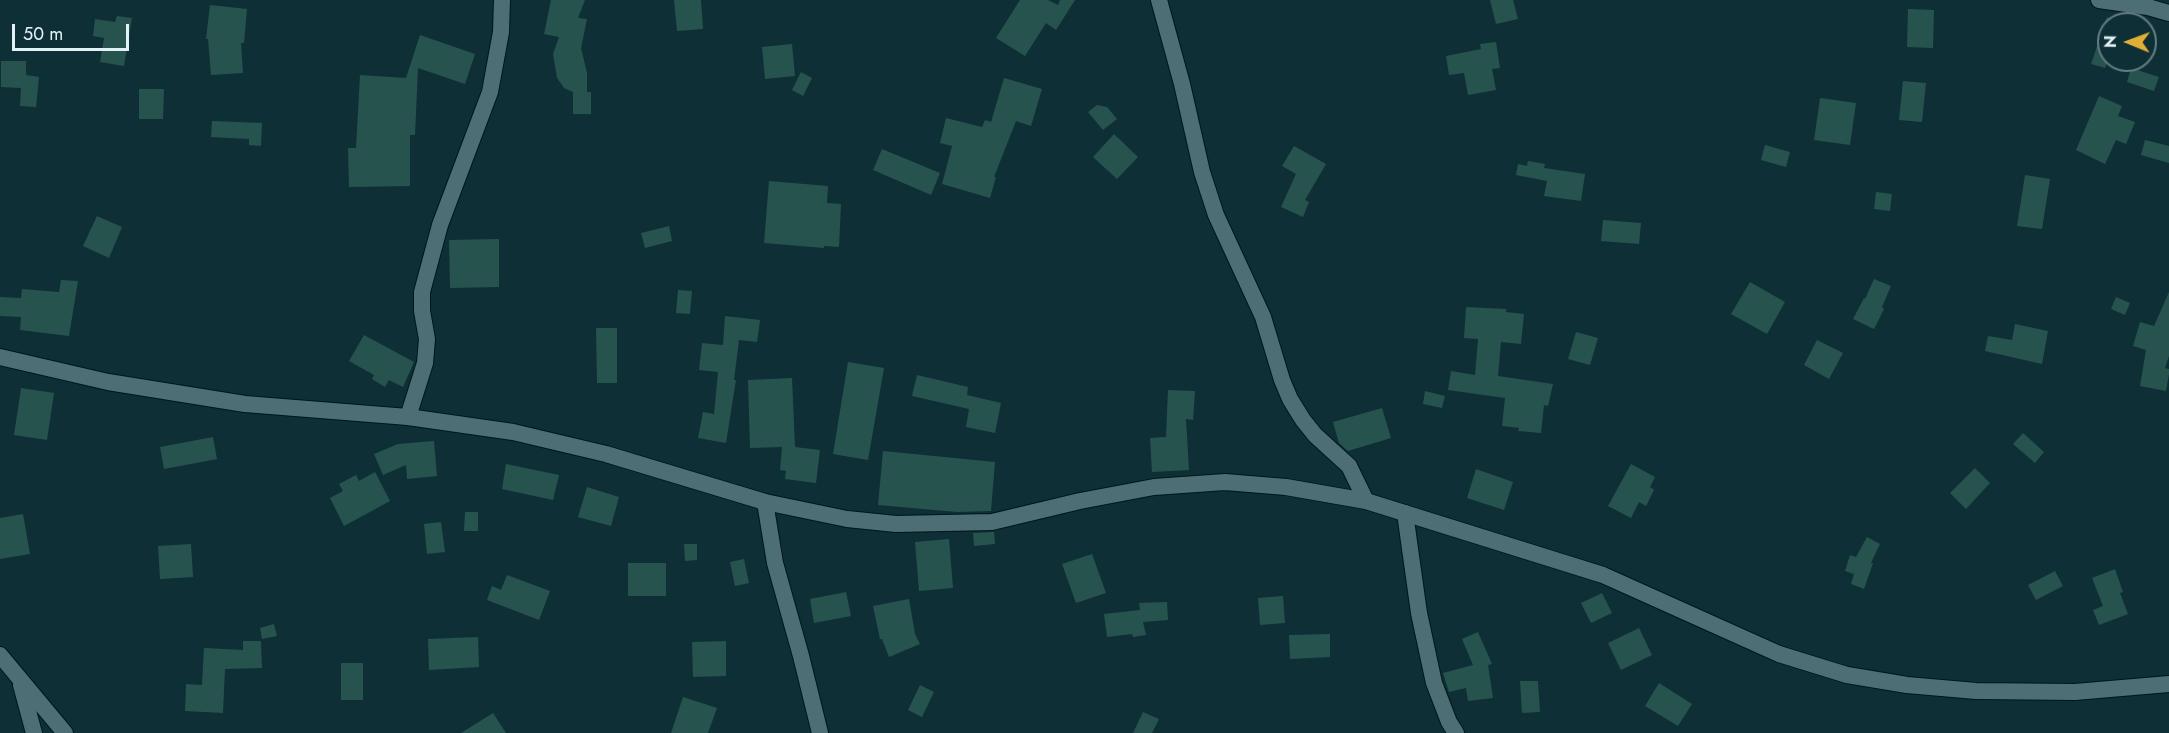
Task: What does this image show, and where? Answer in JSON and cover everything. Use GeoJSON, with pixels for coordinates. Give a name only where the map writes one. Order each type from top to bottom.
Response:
{"type":"FeatureCollection","features":[{"type":"Feature","properties":{"kind":"street"},"geometry":{"type":"LineString","coordinates":[[408,417],[424,363],[427,339],[422,311],[422,292],[440,225],[490,92],[501,32],[502,0]]}},
{"type":"Feature","properties":{"kind":"street"},"geometry":{"type":"LineString","coordinates":[[1159,0],[1182,84],[1202,172],[1216,215],[1263,317],[1282,380],[1303,420],[1315,435],[1349,466],[1366,501]]}},
{"type":"Feature","properties":{"kind":"street"},"geometry":{"type":"LineString","coordinates":[[2099,0],[2148,7],[2169,13]]}},
{"type":"Feature","properties":{"kind":"street"},"geometry":{"type":"LineString","coordinates":[[0,357],[108,381],[245,404],[408,417],[513,432],[606,454],[765,502],[848,519],[896,524],[992,522],[1080,501],[1154,487],[1225,482],[1286,487],[1366,501],[1603,575],[1779,654],[1847,675],[1907,686],[1976,691],[2075,692],[2169,684]]}},
{"type":"Feature","properties":{"kind":"street"},"geometry":{"type":"LineString","coordinates":[[765,502],[775,563],[820,733]]}},
{"type":"Feature","properties":{"kind":"street"},"geometry":{"type":"LineString","coordinates":[[1405,513],[1419,613],[1434,683],[1449,722],[1456,733]]}},
{"type":"Feature","properties":{"kind":"street"},"geometry":{"type":"LineString","coordinates":[[0,655],[64,733]]}},
{"type":"Feature","properties":{"kind":"street"},"geometry":{"type":"LineString","coordinates":[[19,679],[34,733]]}},
{"type":"Feature","properties":{"kind":"building"},"geometry":{"type":"Polygon","coordinates":[[[551,0],[585,0],[578,18],[587,19],[581,48],[587,73],[587,92],[591,92],[591,114],[573,114],[573,92],[564,88],[557,78],[553,54],[559,37],[544,34],[551,0]]]}},
{"type":"Feature","properties":{"kind":"building"},"geometry":{"type":"Polygon","coordinates":[[[674,0],[701,0],[703,29],[677,31],[674,0]]]}},
{"type":"Feature","properties":{"kind":"building"},"geometry":{"type":"Polygon","coordinates":[[[1020,0],[1048,0],[1058,5],[1060,0],[1075,0],[1056,30],[1046,23],[1025,56],[996,38],[1020,0]]]}},
{"type":"Feature","properties":{"kind":"building"},"geometry":{"type":"Polygon","coordinates":[[[1490,0],[1513,0],[1518,19],[1496,24],[1490,0]]]}},
{"type":"Feature","properties":{"kind":"building"},"geometry":{"type":"Polygon","coordinates":[[[210,5],[247,9],[244,43],[241,43],[243,73],[211,75],[208,39],[206,39],[210,5]]]}},
{"type":"Feature","properties":{"kind":"building"},"geometry":{"type":"Polygon","coordinates":[[[1908,9],[1934,10],[1933,48],[1907,47],[1908,9]]]}},
{"type":"Feature","properties":{"kind":"building"},"geometry":{"type":"Polygon","coordinates":[[[117,16],[132,18],[124,66],[100,62],[104,38],[93,36],[95,19],[115,22],[117,16]]]}},
{"type":"Feature","properties":{"kind":"building"},"geometry":{"type":"Polygon","coordinates":[[[420,35],[475,54],[465,84],[418,68],[415,135],[410,135],[410,186],[349,187],[348,148],[356,148],[360,75],[406,78],[420,35]]]}},
{"type":"Feature","properties":{"kind":"building"},"geometry":{"type":"Polygon","coordinates":[[[1496,42],[1500,68],[1492,69],[1496,90],[1468,95],[1464,73],[1449,75],[1446,56],[1481,49],[1480,44],[1496,42]]]}},
{"type":"Feature","properties":{"kind":"building"},"geometry":{"type":"Polygon","coordinates":[[[792,44],[795,76],[765,79],[762,47],[792,44]]]}},
{"type":"Feature","properties":{"kind":"building"},"geometry":{"type":"Polygon","coordinates":[[[2097,46],[2097,66],[2091,64],[2097,46]]]}},
{"type":"Feature","properties":{"kind":"building"},"geometry":{"type":"Polygon","coordinates":[[[1,61],[26,61],[26,75],[39,77],[36,107],[20,106],[21,88],[1,87],[1,61]]]}},
{"type":"Feature","properties":{"kind":"building"},"geometry":{"type":"Polygon","coordinates":[[[801,72],[812,78],[803,96],[792,90],[801,72]]]}},
{"type":"Feature","properties":{"kind":"building"},"geometry":{"type":"Polygon","coordinates":[[[2130,72],[2143,72],[2159,77],[2154,91],[2127,82],[2130,72]]]}},
{"type":"Feature","properties":{"kind":"building"},"geometry":{"type":"Polygon","coordinates":[[[1004,78],[1042,89],[1031,126],[1016,121],[994,177],[996,177],[990,198],[942,184],[952,146],[940,143],[946,118],[982,127],[985,120],[991,122],[1004,78]]]}},
{"type":"Feature","properties":{"kind":"building"},"geometry":{"type":"Polygon","coordinates":[[[1903,81],[1926,83],[1922,122],[1899,120],[1903,81]]]}},
{"type":"Feature","properties":{"kind":"building"},"geometry":{"type":"Polygon","coordinates":[[[139,89],[164,89],[163,119],[139,119],[139,89]]]}},
{"type":"Feature","properties":{"kind":"building"},"geometry":{"type":"Polygon","coordinates":[[[2099,96],[2122,106],[2118,116],[2135,122],[2126,144],[2116,140],[2105,164],[2076,150],[2099,96]]]}},
{"type":"Feature","properties":{"kind":"building"},"geometry":{"type":"Polygon","coordinates":[[[1820,98],[1856,103],[1850,145],[1814,140],[1820,98]]]}},
{"type":"Feature","properties":{"kind":"building"},"geometry":{"type":"Polygon","coordinates":[[[1097,105],[1107,107],[1117,119],[1103,130],[1088,112],[1097,105]]]}},
{"type":"Feature","properties":{"kind":"building"},"geometry":{"type":"Polygon","coordinates":[[[212,121],[262,123],[261,146],[249,145],[249,139],[211,137],[212,121]]]}},
{"type":"Feature","properties":{"kind":"building"},"geometry":{"type":"Polygon","coordinates":[[[1114,134],[1138,157],[1117,179],[1093,157],[1114,134]]]}},
{"type":"Feature","properties":{"kind":"building"},"geometry":{"type":"Polygon","coordinates":[[[2145,140],[2169,146],[2169,163],[2141,155],[2145,140]]]}},
{"type":"Feature","properties":{"kind":"building"},"geometry":{"type":"Polygon","coordinates":[[[1765,145],[1790,152],[1786,167],[1761,160],[1765,145]]]}},
{"type":"Feature","properties":{"kind":"building"},"geometry":{"type":"Polygon","coordinates":[[[1294,146],[1326,164],[1305,200],[1309,202],[1303,217],[1281,207],[1296,174],[1282,166],[1294,146]]]}},
{"type":"Feature","properties":{"kind":"building"},"geometry":{"type":"Polygon","coordinates":[[[882,149],[940,173],[931,195],[873,170],[882,149]]]}},
{"type":"Feature","properties":{"kind":"building"},"geometry":{"type":"Polygon","coordinates":[[[1528,161],[1545,164],[1544,168],[1585,174],[1581,201],[1544,196],[1547,181],[1516,175],[1518,164],[1527,166],[1528,161]]]}},
{"type":"Feature","properties":{"kind":"building"},"geometry":{"type":"Polygon","coordinates":[[[2025,175],[2050,179],[2042,229],[2017,226],[2025,175]]]}},
{"type":"Feature","properties":{"kind":"building"},"geometry":{"type":"Polygon","coordinates":[[[769,181],[828,186],[827,203],[841,204],[839,247],[764,243],[769,181]]]}},
{"type":"Feature","properties":{"kind":"building"},"geometry":{"type":"Polygon","coordinates":[[[1876,192],[1892,194],[1890,211],[1874,209],[1876,192]]]}},
{"type":"Feature","properties":{"kind":"building"},"geometry":{"type":"Polygon","coordinates":[[[97,216],[122,227],[109,258],[83,246],[97,216]]]}},
{"type":"Feature","properties":{"kind":"building"},"geometry":{"type":"Polygon","coordinates":[[[1603,220],[1641,223],[1639,244],[1601,241],[1603,220]]]}},
{"type":"Feature","properties":{"kind":"building"},"geometry":{"type":"Polygon","coordinates":[[[669,226],[672,241],[645,248],[641,233],[669,226]]]}},
{"type":"Feature","properties":{"kind":"building"},"geometry":{"type":"Polygon","coordinates":[[[499,239],[499,287],[450,288],[449,240],[499,239]]]}},
{"type":"Feature","properties":{"kind":"building"},"geometry":{"type":"Polygon","coordinates":[[[1874,279],[1891,286],[1882,307],[1884,309],[1874,329],[1853,319],[1874,279]]]}},
{"type":"Feature","properties":{"kind":"building"},"geometry":{"type":"Polygon","coordinates":[[[61,280],[78,281],[69,336],[20,330],[21,317],[0,316],[0,297],[21,298],[22,289],[59,292],[61,280]]]}},
{"type":"Feature","properties":{"kind":"building"},"geometry":{"type":"Polygon","coordinates":[[[1750,282],[1785,302],[1767,334],[1731,314],[1750,282]]]}},
{"type":"Feature","properties":{"kind":"building"},"geometry":{"type":"Polygon","coordinates":[[[678,290],[692,291],[690,314],[676,313],[678,290]]]}},
{"type":"Feature","properties":{"kind":"building"},"geometry":{"type":"Polygon","coordinates":[[[2169,292],[2169,356],[2165,368],[2169,369],[2169,374],[2166,391],[2140,386],[2146,350],[2133,346],[2140,322],[2154,326],[2169,292]]]}},
{"type":"Feature","properties":{"kind":"building"},"geometry":{"type":"Polygon","coordinates":[[[2116,297],[2130,303],[2125,315],[2111,309],[2116,297]]]}},
{"type":"Feature","properties":{"kind":"building"},"geometry":{"type":"Polygon","coordinates":[[[1466,307],[1506,309],[1506,312],[1524,314],[1521,344],[1501,342],[1498,376],[1553,384],[1548,406],[1544,405],[1541,433],[1518,431],[1519,428],[1502,426],[1505,398],[1448,390],[1451,371],[1475,375],[1478,339],[1464,338],[1466,307]]]}},
{"type":"Feature","properties":{"kind":"building"},"geometry":{"type":"Polygon","coordinates":[[[725,316],[760,320],[757,342],[739,340],[734,380],[736,380],[726,443],[698,438],[703,412],[714,414],[718,372],[699,370],[702,343],[723,345],[725,316]]]}},
{"type":"Feature","properties":{"kind":"building"},"geometry":{"type":"Polygon","coordinates":[[[2015,324],[2048,331],[2042,364],[1985,351],[1988,336],[2012,340],[2015,324]]]}},
{"type":"Feature","properties":{"kind":"building"},"geometry":{"type":"Polygon","coordinates":[[[596,328],[617,328],[617,383],[597,383],[596,328]]]}},
{"type":"Feature","properties":{"kind":"building"},"geometry":{"type":"Polygon","coordinates":[[[1576,332],[1598,338],[1590,365],[1568,359],[1576,332]]]}},
{"type":"Feature","properties":{"kind":"building"},"geometry":{"type":"Polygon","coordinates":[[[364,335],[414,362],[403,387],[389,380],[385,387],[372,379],[374,375],[349,361],[364,335]]]}},
{"type":"Feature","properties":{"kind":"building"},"geometry":{"type":"Polygon","coordinates":[[[1817,340],[1843,353],[1829,379],[1804,365],[1817,340]]]}},
{"type":"Feature","properties":{"kind":"building"},"geometry":{"type":"Polygon","coordinates":[[[848,362],[884,368],[868,460],[833,454],[848,362]]]}},
{"type":"Feature","properties":{"kind":"building"},"geometry":{"type":"Polygon","coordinates":[[[917,375],[968,387],[967,395],[1001,403],[995,433],[966,427],[969,409],[912,396],[917,375]]]}},
{"type":"Feature","properties":{"kind":"building"},"geometry":{"type":"Polygon","coordinates":[[[792,378],[795,447],[820,450],[816,483],[785,479],[786,471],[780,470],[782,447],[750,448],[748,380],[792,378]]]}},
{"type":"Feature","properties":{"kind":"building"},"geometry":{"type":"Polygon","coordinates":[[[21,388],[54,393],[47,440],[14,435],[21,388]]]}},
{"type":"Feature","properties":{"kind":"building"},"geometry":{"type":"Polygon","coordinates":[[[1168,390],[1195,391],[1193,420],[1186,419],[1189,470],[1152,472],[1150,438],[1166,437],[1168,390]]]}},
{"type":"Feature","properties":{"kind":"building"},"geometry":{"type":"Polygon","coordinates":[[[1425,391],[1445,396],[1442,408],[1423,404],[1425,391]]]}},
{"type":"Feature","properties":{"kind":"building"},"geometry":{"type":"Polygon","coordinates":[[[1382,408],[1391,438],[1348,451],[1339,443],[1333,422],[1382,408]]]}},
{"type":"Feature","properties":{"kind":"building"},"geometry":{"type":"Polygon","coordinates":[[[2023,433],[2044,452],[2035,463],[2013,444],[2023,433]]]}},
{"type":"Feature","properties":{"kind":"building"},"geometry":{"type":"Polygon","coordinates":[[[213,437],[217,459],[164,469],[160,447],[213,437]]]}},
{"type":"Feature","properties":{"kind":"building"},"geometry":{"type":"Polygon","coordinates":[[[434,441],[437,476],[407,479],[406,465],[383,475],[374,454],[398,444],[434,441]]]}},
{"type":"Feature","properties":{"kind":"building"},"geometry":{"type":"Polygon","coordinates":[[[883,451],[995,462],[991,511],[957,512],[878,505],[883,451]]]}},
{"type":"Feature","properties":{"kind":"building"},"geometry":{"type":"Polygon","coordinates":[[[506,464],[559,475],[553,500],[502,489],[506,464]]]}},
{"type":"Feature","properties":{"kind":"building"},"geometry":{"type":"Polygon","coordinates":[[[1631,464],[1655,477],[1650,487],[1654,490],[1646,506],[1639,502],[1631,518],[1608,506],[1631,464]]]}},
{"type":"Feature","properties":{"kind":"building"},"geometry":{"type":"Polygon","coordinates":[[[1975,468],[1990,483],[1966,509],[1950,493],[1975,468]]]}},
{"type":"Feature","properties":{"kind":"building"},"geometry":{"type":"Polygon","coordinates":[[[1476,469],[1513,482],[1504,510],[1467,498],[1476,469]]]}},
{"type":"Feature","properties":{"kind":"building"},"geometry":{"type":"Polygon","coordinates":[[[375,472],[390,501],[344,526],[330,498],[343,491],[339,484],[356,475],[359,481],[375,472]]]}},
{"type":"Feature","properties":{"kind":"building"},"geometry":{"type":"Polygon","coordinates":[[[587,487],[619,497],[611,526],[578,517],[587,487]]]}},
{"type":"Feature","properties":{"kind":"building"},"geometry":{"type":"Polygon","coordinates":[[[465,512],[478,512],[478,531],[464,531],[465,512]]]}},
{"type":"Feature","properties":{"kind":"building"},"geometry":{"type":"Polygon","coordinates":[[[23,514],[30,554],[0,559],[0,518],[23,514]]]}},
{"type":"Feature","properties":{"kind":"building"},"geometry":{"type":"Polygon","coordinates":[[[441,522],[445,552],[427,554],[424,524],[441,522]]]}},
{"type":"Feature","properties":{"kind":"building"},"geometry":{"type":"Polygon","coordinates":[[[994,532],[995,544],[974,546],[973,533],[994,532]]]}},
{"type":"Feature","properties":{"kind":"building"},"geometry":{"type":"Polygon","coordinates":[[[1867,537],[1880,544],[1871,563],[1873,563],[1864,589],[1851,584],[1854,574],[1845,571],[1850,555],[1856,557],[1867,537]]]}},
{"type":"Feature","properties":{"kind":"building"},"geometry":{"type":"Polygon","coordinates":[[[949,539],[953,588],[919,591],[915,542],[949,539]]]}},
{"type":"Feature","properties":{"kind":"building"},"geometry":{"type":"Polygon","coordinates":[[[191,544],[193,577],[160,579],[158,546],[191,544]]]}},
{"type":"Feature","properties":{"kind":"building"},"geometry":{"type":"Polygon","coordinates":[[[684,544],[697,544],[697,560],[685,561],[684,544]]]}},
{"type":"Feature","properties":{"kind":"building"},"geometry":{"type":"Polygon","coordinates":[[[1092,554],[1106,593],[1076,603],[1062,564],[1092,554]]]}},
{"type":"Feature","properties":{"kind":"building"},"geometry":{"type":"Polygon","coordinates":[[[744,559],[749,583],[735,586],[730,562],[744,559]]]}},
{"type":"Feature","properties":{"kind":"building"},"geometry":{"type":"Polygon","coordinates":[[[628,563],[666,563],[666,596],[628,596],[628,563]]]}},
{"type":"Feature","properties":{"kind":"building"},"geometry":{"type":"Polygon","coordinates":[[[2115,569],[2123,592],[2120,593],[2128,614],[2099,625],[2093,610],[2103,606],[2092,578],[2115,569]]]}},
{"type":"Feature","properties":{"kind":"building"},"geometry":{"type":"Polygon","coordinates":[[[2055,571],[2063,586],[2036,600],[2028,585],[2055,571]]]}},
{"type":"Feature","properties":{"kind":"building"},"geometry":{"type":"Polygon","coordinates":[[[507,575],[550,591],[539,620],[487,600],[492,586],[501,590],[507,575]]]}},
{"type":"Feature","properties":{"kind":"building"},"geometry":{"type":"Polygon","coordinates":[[[846,592],[851,616],[814,623],[810,599],[846,592]]]}},
{"type":"Feature","properties":{"kind":"building"},"geometry":{"type":"Polygon","coordinates":[[[1602,593],[1612,613],[1591,623],[1581,603],[1602,593]]]}},
{"type":"Feature","properties":{"kind":"building"},"geometry":{"type":"Polygon","coordinates":[[[1283,596],[1285,623],[1260,625],[1258,598],[1283,596]]]}},
{"type":"Feature","properties":{"kind":"building"},"geometry":{"type":"Polygon","coordinates":[[[909,599],[915,634],[920,644],[889,657],[880,639],[873,606],[909,599]]]}},
{"type":"Feature","properties":{"kind":"building"},"geometry":{"type":"Polygon","coordinates":[[[1167,602],[1168,620],[1143,622],[1146,635],[1107,637],[1104,614],[1140,610],[1139,603],[1167,602]]]}},
{"type":"Feature","properties":{"kind":"building"},"geometry":{"type":"Polygon","coordinates":[[[274,624],[277,636],[262,639],[260,628],[274,624]]]}},
{"type":"Feature","properties":{"kind":"building"},"geometry":{"type":"Polygon","coordinates":[[[1639,628],[1652,655],[1621,670],[1608,643],[1639,628]]]}},
{"type":"Feature","properties":{"kind":"building"},"geometry":{"type":"Polygon","coordinates":[[[1478,632],[1492,664],[1488,665],[1493,698],[1468,701],[1466,688],[1449,692],[1443,673],[1473,665],[1462,639],[1478,632]]]}},
{"type":"Feature","properties":{"kind":"building"},"geometry":{"type":"Polygon","coordinates":[[[1330,634],[1330,657],[1290,659],[1289,635],[1330,634]]]}},
{"type":"Feature","properties":{"kind":"building"},"geometry":{"type":"Polygon","coordinates":[[[478,637],[479,667],[429,670],[428,639],[478,637]]]}},
{"type":"Feature","properties":{"kind":"building"},"geometry":{"type":"Polygon","coordinates":[[[243,641],[261,641],[262,668],[225,669],[223,713],[185,711],[186,684],[202,685],[204,648],[243,650],[243,641]]]}},
{"type":"Feature","properties":{"kind":"building"},"geometry":{"type":"Polygon","coordinates":[[[726,641],[726,676],[693,677],[692,642],[726,641]]]}},
{"type":"Feature","properties":{"kind":"building"},"geometry":{"type":"Polygon","coordinates":[[[341,663],[363,663],[363,700],[341,700],[341,663]]]}},
{"type":"Feature","properties":{"kind":"building"},"geometry":{"type":"Polygon","coordinates":[[[1520,681],[1538,681],[1540,712],[1522,713],[1520,681]]]}},
{"type":"Feature","properties":{"kind":"building"},"geometry":{"type":"Polygon","coordinates":[[[1659,683],[1692,704],[1678,726],[1645,706],[1659,683]]]}},
{"type":"Feature","properties":{"kind":"building"},"geometry":{"type":"Polygon","coordinates":[[[920,685],[934,692],[922,717],[908,710],[920,685]]]}},
{"type":"Feature","properties":{"kind":"building"},"geometry":{"type":"Polygon","coordinates":[[[683,697],[717,708],[708,733],[671,733],[683,697]]]}},
{"type":"Feature","properties":{"kind":"building"},"geometry":{"type":"Polygon","coordinates":[[[1143,712],[1159,719],[1152,733],[1133,733],[1143,712]]]}},
{"type":"Feature","properties":{"kind":"building"},"geometry":{"type":"Polygon","coordinates":[[[493,713],[506,733],[461,733],[493,713]]]}}]}
